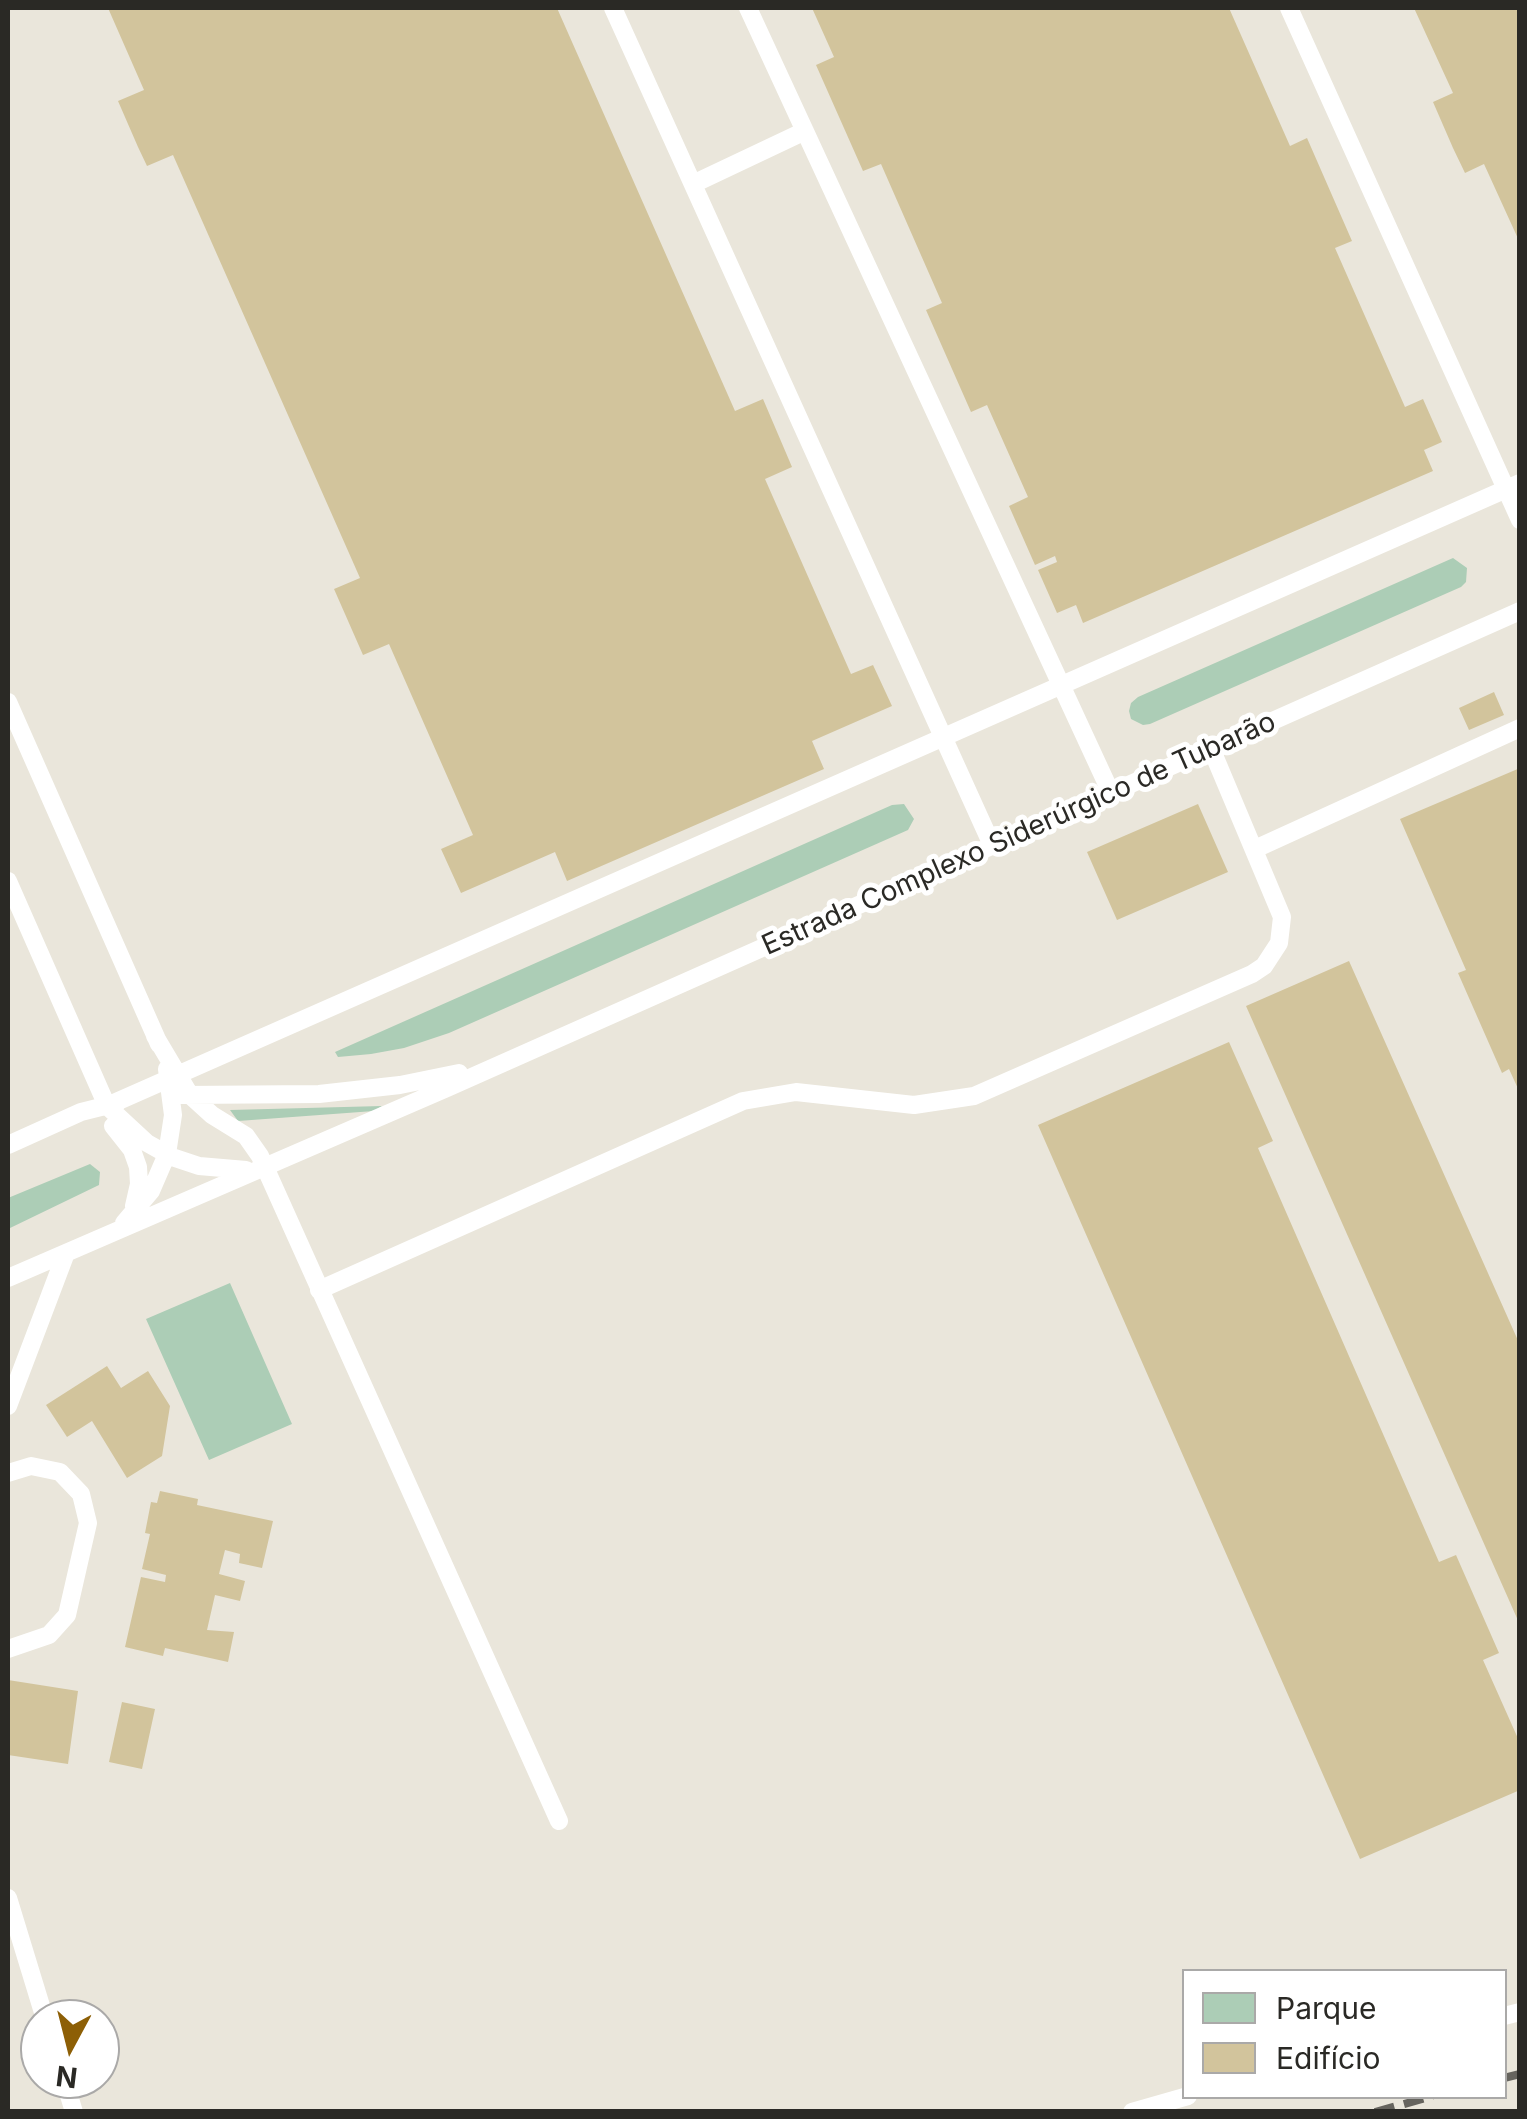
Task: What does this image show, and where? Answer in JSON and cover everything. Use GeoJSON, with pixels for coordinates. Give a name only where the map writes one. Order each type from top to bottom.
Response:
{"type":"FeatureCollection","features":[{"type":"Feature","properties":{"kind":"lane"},"geometry":{"type":"LineString","coordinates":[[613,8],[992,846]]}},
{"type":"Feature","properties":{"kind":"lane"},"geometry":{"type":"LineString","coordinates":[[748,8],[1111,793]]}},
{"type":"Feature","properties":{"kind":"lane"},"geometry":{"type":"LineString","coordinates":[[1289,8],[1513,486],[1520,520]]}},
{"type":"Feature","properties":{"kind":"lane"},"geometry":{"type":"LineString","coordinates":[[693,184],[805,131]]}},
{"type":"Feature","properties":{"kind":"lane"},"geometry":{"type":"LineString","coordinates":[[8,1146],[81,1112],[177,1086],[943,737],[1513,486]]}},
{"type":"Feature","properties":{"kind":"lane","name":"Estrada Complexo Siderúrgico de Tubarão"},"geometry":{"type":"LineString","coordinates":[[8,1278],[1520,611]]}},
{"type":"Feature","properties":{"kind":"lane"},"geometry":{"type":"LineString","coordinates":[[8,702],[177,1086],[246,1136],[559,1821]]}},
{"type":"Feature","properties":{"kind":"lane"},"geometry":{"type":"LineString","coordinates":[[1255,848],[1520,728]]}},
{"type":"Feature","properties":{"kind":"lane"},"geometry":{"type":"LineString","coordinates":[[319,1290],[743,1101],[796,1092],[902,1104],[974,1096],[1252,974],[1272,955],[1282,930],[1279,904],[1211,748]]}},
{"type":"Feature","properties":{"kind":"lane"},"geometry":{"type":"LineString","coordinates":[[8,881],[107,1106],[125,1126],[167,1154],[228,1171],[260,1169]]}},
{"type":"Feature","properties":{"kind":"lane","name":"Estrada Complexo Siderúrgico de Tubarão"},"geometry":{"type":"LineString","coordinates":[[177,1086],[278,1096],[359,1090],[439,1078],[518,1056]]}},
{"type":"Feature","properties":{"kind":"lane"},"geometry":{"type":"LineString","coordinates":[[116,1231],[151,1191],[167,1154],[177,1086]]}},
{"type":"Feature","properties":{"kind":"lane"},"geometry":{"type":"LineString","coordinates":[[81,1112],[97,1116],[124,1136],[138,1167],[136,1202],[116,1231]]}},
{"type":"Feature","properties":{"kind":"lane"},"geometry":{"type":"LineString","coordinates":[[8,1406],[66,1253]]}},
{"type":"Feature","properties":{"kind":"lane"},"geometry":{"type":"LineString","coordinates":[[8,1473],[31,1466],[60,1472],[81,1494],[88,1523],[68,1615],[49,1634],[8,1650]]}},
{"type":"Feature","properties":{"kind":"lane"},"geometry":{"type":"LineString","coordinates":[[8,1898],[39,1999]]}},
{"type":"Feature","properties":{"kind":"lane"},"geometry":{"type":"LineString","coordinates":[[1132,2112],[1182,2098]]}},
{"type":"Feature","properties":{"kind":"green space"},"geometry":{"type":"Polygon","coordinates":[[[1453,558],[1467,568],[1466,582],[1461,587],[1150,724],[1131,719],[1131,703],[1138,697],[1453,558]]]}},
{"type":"Feature","properties":{"kind":"green space"},"geometry":{"type":"Polygon","coordinates":[[[904,804],[914,819],[908,830],[449,1033],[371,1054],[338,1057],[335,1052],[892,805],[904,804]]]}},
{"type":"Feature","properties":{"kind":"green space"},"geometry":{"type":"Polygon","coordinates":[[[382,1106],[374,1111],[238,1121],[230,1110],[382,1106]]]}},
{"type":"Feature","properties":{"kind":"green space"},"geometry":{"type":"Polygon","coordinates":[[[90,1164],[100,1172],[99,1185],[8,1229],[8,1198],[90,1164]]]}},
{"type":"Feature","properties":{"kind":"green space"},"geometry":{"type":"Polygon","coordinates":[[[230,1283],[292,1424],[209,1460],[146,1319],[230,1283]]]}},
{"type":"Feature","properties":{"kind":"building"},"geometry":{"type":"Polygon","coordinates":[[[108,8],[557,8],[735,411],[763,399],[792,467],[765,479],[851,674],[873,665],[892,706],[812,741],[824,769],[567,881],[555,852],[461,893],[441,849],[473,835],[389,644],[363,655],[334,589],[360,578],[173,155],[147,166],[138,147],[118,101],[144,90],[108,8]]]}},
{"type":"Feature","properties":{"kind":"building"},"geometry":{"type":"Polygon","coordinates":[[[812,8],[1229,8],[1290,146],[1307,138],[1352,241],[1335,248],[1405,407],[1423,399],[1442,442],[1424,450],[1433,471],[1083,623],[1076,605],[1057,613],[1038,570],[1057,562],[1055,556],[1035,565],[1009,506],[1028,497],[987,405],[971,412],[926,310],[942,303],[881,164],[863,171],[816,65],[834,57],[812,8]]]}},
{"type":"Feature","properties":{"kind":"building"},"geometry":{"type":"Polygon","coordinates":[[[1414,8],[1520,8],[1520,243],[1484,164],[1465,173],[1453,148],[1433,102],[1453,93],[1414,8]]]}},
{"type":"Feature","properties":{"kind":"building"},"geometry":{"type":"Polygon","coordinates":[[[1494,692],[1504,715],[1469,730],[1459,708],[1494,692]]]}},
{"type":"Feature","properties":{"kind":"building"},"geometry":{"type":"Polygon","coordinates":[[[1520,768],[1520,1093],[1509,1069],[1502,1073],[1458,973],[1466,970],[1400,819],[1520,768]]]}},
{"type":"Feature","properties":{"kind":"building"},"geometry":{"type":"Polygon","coordinates":[[[1198,804],[1228,872],[1117,920],[1087,852],[1198,804]]]}},
{"type":"Feature","properties":{"kind":"building"},"geometry":{"type":"Polygon","coordinates":[[[1349,961],[1520,1345],[1520,1625],[1246,1006],[1349,961]]]}},
{"type":"Feature","properties":{"kind":"building"},"geometry":{"type":"Polygon","coordinates":[[[1229,1042],[1273,1141],[1258,1148],[1439,1562],[1456,1555],[1499,1653],[1483,1660],[1520,1743],[1520,1790],[1360,1859],[1038,1125],[1229,1042]]]}},
{"type":"Feature","properties":{"kind":"building"},"geometry":{"type":"Polygon","coordinates":[[[107,1366],[121,1388],[148,1371],[170,1406],[162,1456],[127,1478],[92,1421],[67,1437],[46,1405],[107,1366]]]}},
{"type":"Feature","properties":{"kind":"building"},"geometry":{"type":"Polygon","coordinates":[[[160,1491],[198,1499],[197,1505],[273,1521],[262,1568],[239,1563],[240,1554],[225,1550],[219,1574],[245,1581],[240,1601],[215,1595],[207,1630],[234,1632],[228,1662],[165,1648],[163,1656],[125,1647],[141,1577],[165,1582],[166,1575],[142,1569],[150,1534],[145,1533],[151,1502],[157,1503],[160,1491]]]}},
{"type":"Feature","properties":{"kind":"building"},"geometry":{"type":"Polygon","coordinates":[[[8,1680],[78,1691],[68,1764],[8,1755],[8,1680]]]}},
{"type":"Feature","properties":{"kind":"building"},"geometry":{"type":"Polygon","coordinates":[[[122,1702],[155,1709],[142,1769],[109,1762],[122,1702]]]}},
{"type":"Feature","properties":{"kind":"railway"},"geometry":{"type":"LineString","coordinates":[[1507,2077],[1520,2074]]}},
{"type":"Feature","properties":{"kind":"railway"},"geometry":{"type":"LineString","coordinates":[[1375,2112],[1422,2099]]}}]}
